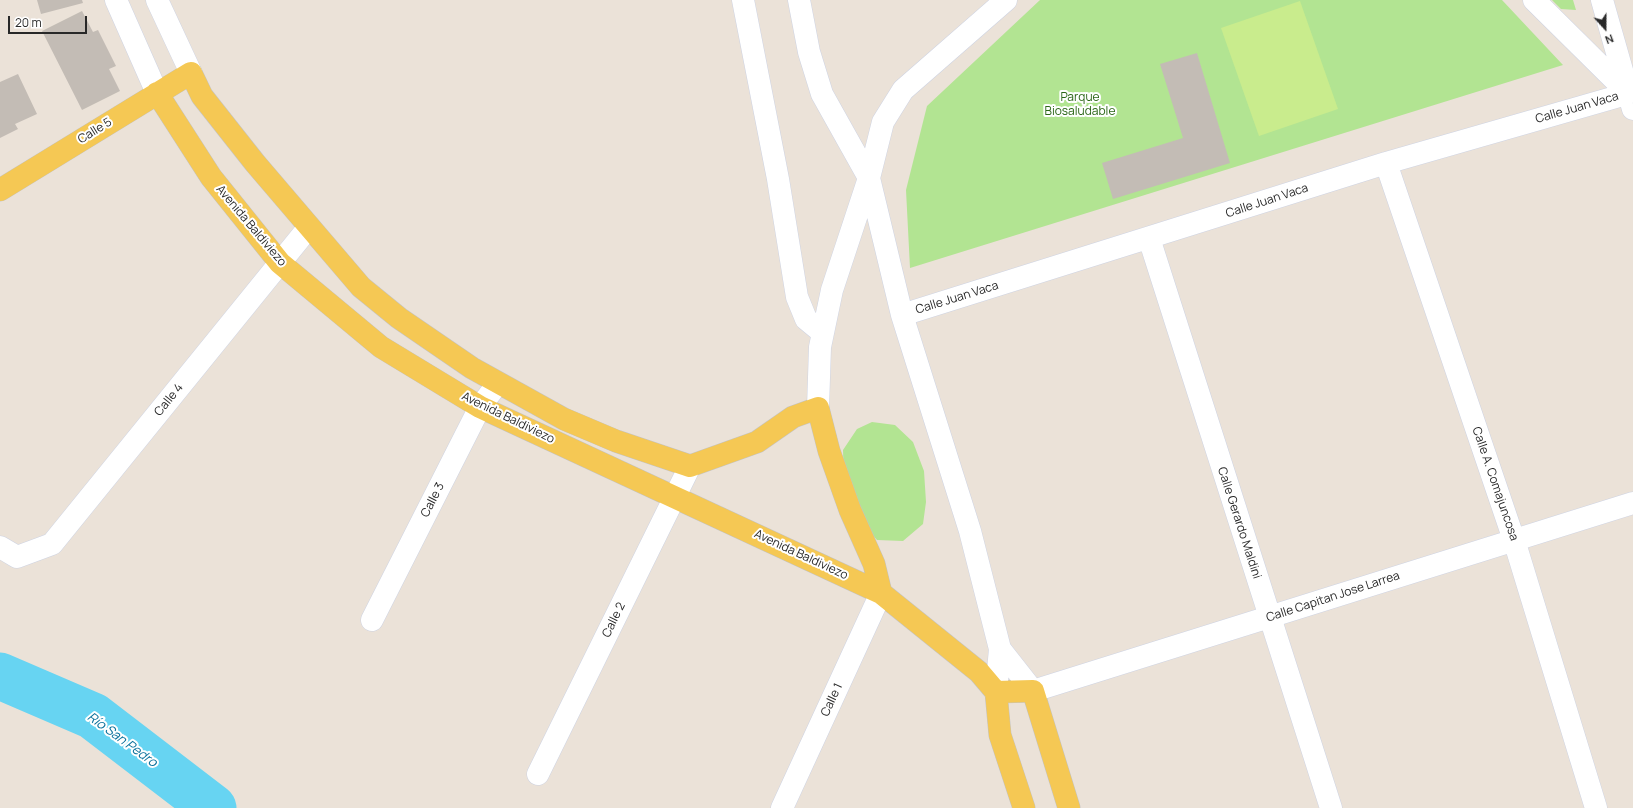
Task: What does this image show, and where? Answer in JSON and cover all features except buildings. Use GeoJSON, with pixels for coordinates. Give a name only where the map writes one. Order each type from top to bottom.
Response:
{"type":"FeatureCollection","features":[{"type":"Feature","properties":{"kind":"main road","name":"Calle 5"},"geometry":{"type":"LineString","coordinates":[[0,190],[191,73]]}},
{"type":"Feature","properties":{"kind":"main road"},"geometry":{"type":"LineString","coordinates":[[191,73],[202,96],[255,163],[361,287],[399,318],[472,368],[564,419],[616,441],[690,466],[757,442],[793,417],[818,408],[829,451],[850,510],[874,564],[881,593]]}},
{"type":"Feature","properties":{"kind":"main road","name":"Avenida Baldiviezo"},"geometry":{"type":"LineString","coordinates":[[156,94],[210,177],[280,263],[381,347],[480,407],[881,593],[979,672],[996,692]]}},
{"type":"Feature","properties":{"kind":"main road"},"geometry":{"type":"LineString","coordinates":[[1024,808],[1000,735],[996,692],[1033,691],[1069,808]]}},
{"type":"Feature","properties":{"kind":"street","name":"Avenida Baldiviezo"},"geometry":{"type":"LineString","coordinates":[[116,0],[156,94]]}},
{"type":"Feature","properties":{"kind":"street"},"geometry":{"type":"LineString","coordinates":[[157,0],[191,73]]}},
{"type":"Feature","properties":{"kind":"street"},"geometry":{"type":"LineString","coordinates":[[743,0],[778,179],[797,297],[806,319],[823,333]]}},
{"type":"Feature","properties":{"kind":"street"},"geometry":{"type":"LineString","coordinates":[[799,0],[809,52],[822,94],[869,178],[902,315],[970,532],[1000,649],[996,692]]}},
{"type":"Feature","properties":{"kind":"street"},"geometry":{"type":"LineString","coordinates":[[818,408],[820,347],[832,290],[869,178],[883,122],[903,90],[1006,0]]}},
{"type":"Feature","properties":{"kind":"street"},"geometry":{"type":"LineString","coordinates":[[1534,0],[1631,98]]}},
{"type":"Feature","properties":{"kind":"street"},"geometry":{"type":"LineString","coordinates":[[1602,0],[1631,98]]}},
{"type":"Feature","properties":{"kind":"street","name":"Calle Juan Vaca"},"geometry":{"type":"LineString","coordinates":[[902,315],[1386,163],[1631,98]]}},
{"type":"Feature","properties":{"kind":"street","name":"Calle A. Comajuncosa"},"geometry":{"type":"LineString","coordinates":[[1386,163],[1514,540],[1596,808]]}},
{"type":"Feature","properties":{"kind":"street","name":"Calle 4"},"geometry":{"type":"LineString","coordinates":[[8,552],[52,544],[309,227]]}},
{"type":"Feature","properties":{"kind":"street","name":"Calle Gerardo Maldini"},"geometry":{"type":"LineString","coordinates":[[1149,238],[1269,618],[1331,808]]}},
{"type":"Feature","properties":{"kind":"street","name":"Calle 3"},"geometry":{"type":"LineString","coordinates":[[372,620],[480,407],[498,383]]}},
{"type":"Feature","properties":{"kind":"street","name":"Calle 2"},"geometry":{"type":"LineString","coordinates":[[538,774],[690,466]]}},
{"type":"Feature","properties":{"kind":"street","name":"Calle Capitan Jose Larrea"},"geometry":{"type":"LineString","coordinates":[[1033,691],[1633,503]]}},
{"type":"Feature","properties":{"kind":"street","name":"Calle 1"},"geometry":{"type":"LineString","coordinates":[[782,808],[881,593]]}},
{"type":"Feature","properties":{"kind":"street"},"geometry":{"type":"LineString","coordinates":[[1000,649],[1033,691]]}},
{"type":"Feature","properties":{"kind":"green space","name":"Parque Biosaludable"},"geometry":{"type":"Polygon","coordinates":[[[1040,0],[1502,0],[1563,65],[910,268],[906,190],[927,106],[1040,0]]]}},
{"type":"Feature","properties":{"kind":"green space"},"geometry":{"type":"Polygon","coordinates":[[[1552,0],[1573,0],[1576,10],[1561,9],[1552,0]]]}},
{"type":"Feature","properties":{"kind":"green space"},"geometry":{"type":"Polygon","coordinates":[[[1300,1],[1338,109],[1259,136],[1221,28],[1300,1]]]}},
{"type":"Feature","properties":{"kind":"green space"},"geometry":{"type":"Polygon","coordinates":[[[872,422],[895,425],[913,442],[924,471],[926,502],[923,524],[903,541],[877,540],[861,522],[844,486],[843,450],[857,429],[872,422]]]}},
{"type":"Feature","properties":{"kind":"waterway","name":"Río San Pedro"},"geometry":{"type":"LineString","coordinates":[[0,676],[93,716],[213,808]]}}]}
